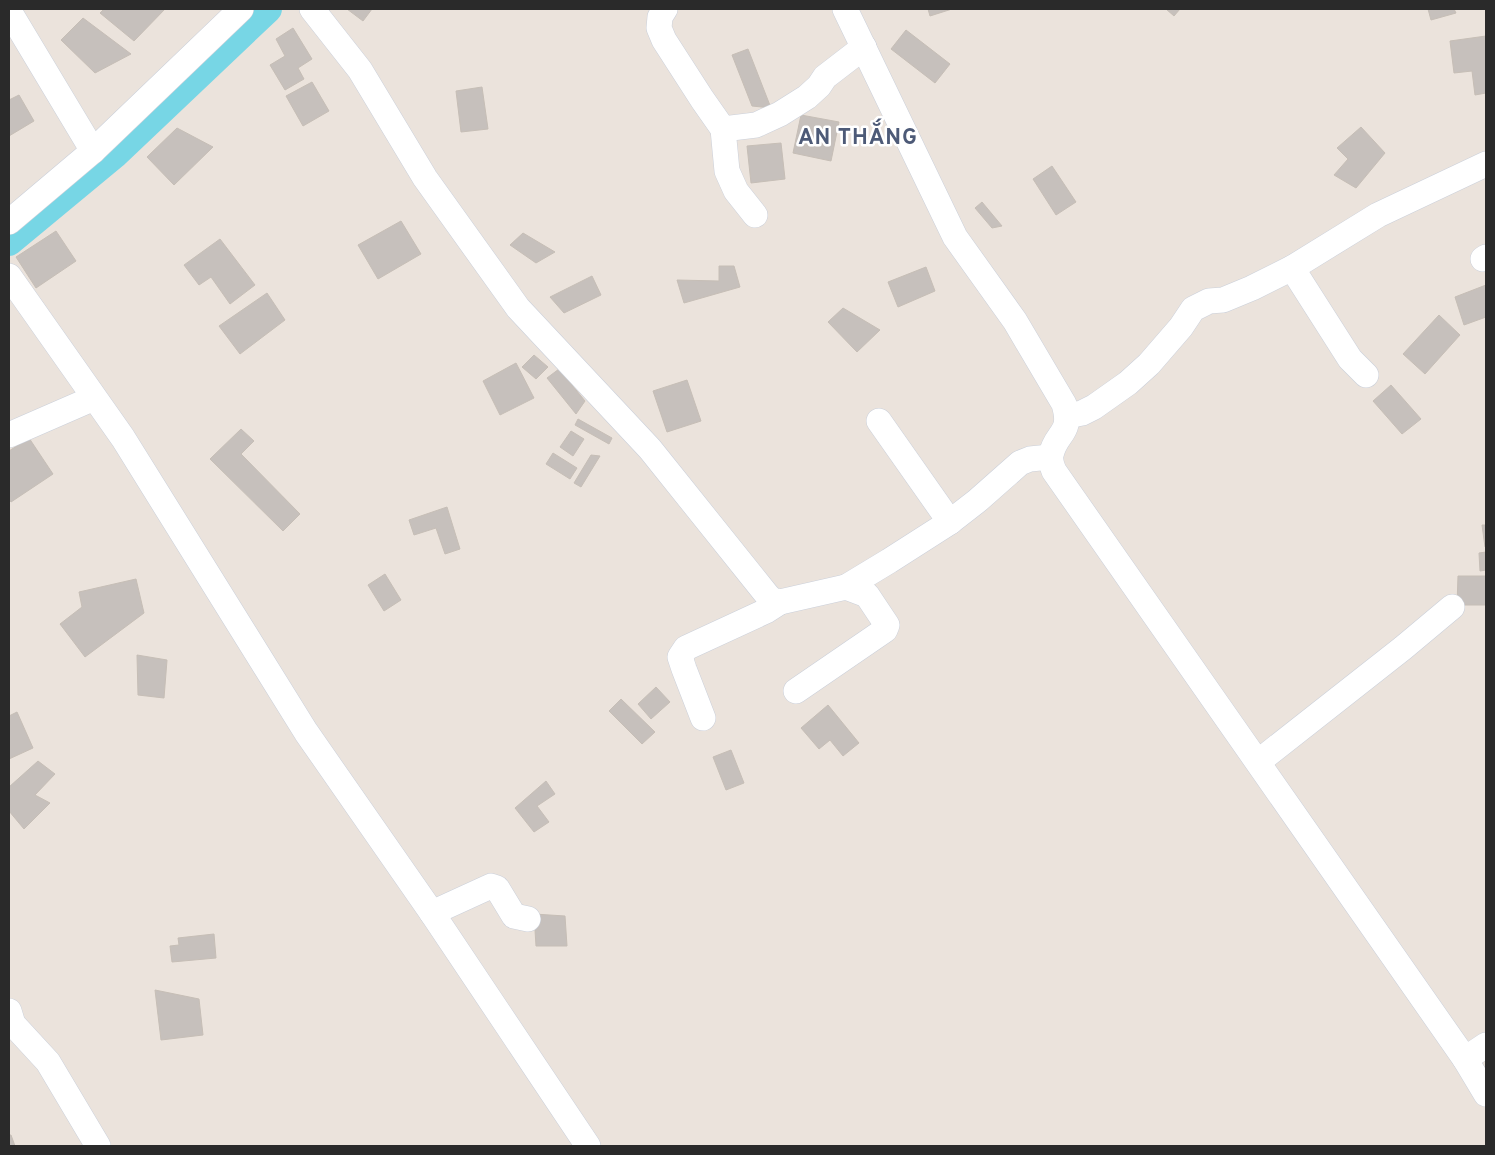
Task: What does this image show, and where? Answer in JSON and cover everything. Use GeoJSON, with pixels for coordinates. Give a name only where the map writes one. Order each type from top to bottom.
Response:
{"type":"FeatureCollection","features":[{"type":"Feature","properties":{"kind":"street"},"geometry":{"type":"LineString","coordinates":[[9,222],[93,151],[241,9]]}},
{"type":"Feature","properties":{"kind":"street"},"geometry":{"type":"LineString","coordinates":[[312,9],[360,70],[425,178],[518,308],[650,449],[767,595],[772,600],[780,602]]}},
{"type":"Feature","properties":{"kind":"street"},"geometry":{"type":"LineString","coordinates":[[665,9],[660,17],[659,28],[664,40],[723,129],[727,171],[736,191],[755,215]]}},
{"type":"Feature","properties":{"kind":"street"},"geometry":{"type":"LineString","coordinates":[[846,9],[955,237],[1015,321],[1064,404],[1067,416],[1066,427],[1050,457],[1054,471],[1465,1059],[1486,1094]]}},
{"type":"Feature","properties":{"kind":"street"},"geometry":{"type":"LineString","coordinates":[[9,11],[93,151]]}},
{"type":"Feature","properties":{"kind":"street"},"geometry":{"type":"LineString","coordinates":[[723,129],[756,125],[780,114],[807,97],[825,77],[864,47]]}},
{"type":"Feature","properties":{"kind":"street"},"geometry":{"type":"LineString","coordinates":[[1067,416],[1082,413],[1094,407],[1128,383],[1149,364],[1181,327],[1193,309],[1209,301],[1223,300],[1252,288],[1292,268],[1378,215],[1486,164]]}},
{"type":"Feature","properties":{"kind":"street"},"geometry":{"type":"LineString","coordinates":[[1292,268],[1350,359],[1366,375]]}},
{"type":"Feature","properties":{"kind":"street"},"geometry":{"type":"LineString","coordinates":[[9,276],[123,438],[306,732],[432,912],[588,1146]]}},
{"type":"Feature","properties":{"kind":"street"},"geometry":{"type":"LineString","coordinates":[[9,435],[94,398]]}},
{"type":"Feature","properties":{"kind":"street"},"geometry":{"type":"LineString","coordinates":[[879,421],[950,522]]}},
{"type":"Feature","properties":{"kind":"street"},"geometry":{"type":"LineString","coordinates":[[703,718],[680,657],[686,648],[766,611],[780,602],[846,587],[950,522],[1020,463],[1030,459],[1050,457]]}},
{"type":"Feature","properties":{"kind":"street"},"geometry":{"type":"LineString","coordinates":[[796,691],[885,630],[887,625],[867,595],[846,587]]}},
{"type":"Feature","properties":{"kind":"street"},"geometry":{"type":"LineString","coordinates":[[1258,762],[1452,608]]}},
{"type":"Feature","properties":{"kind":"street"},"geometry":{"type":"LineString","coordinates":[[432,912],[491,886],[497,888],[514,916],[528,920]]}},
{"type":"Feature","properties":{"kind":"street"},"geometry":{"type":"LineString","coordinates":[[10,1021],[48,1062],[98,1146]]}},
{"type":"Feature","properties":{"kind":"street"},"geometry":{"type":"LineString","coordinates":[[1465,1059],[1486,1045]]}},
{"type":"Feature","properties":{"kind":"building"},"geometry":{"type":"Polygon","coordinates":[[[104,9],[165,9],[134,41],[100,13],[104,9]]]}},
{"type":"Feature","properties":{"kind":"building"},"geometry":{"type":"Polygon","coordinates":[[[347,9],[372,9],[363,21],[347,9]]]}},
{"type":"Feature","properties":{"kind":"building"},"geometry":{"type":"Polygon","coordinates":[[[928,9],[952,9],[930,16],[928,9]]]}},
{"type":"Feature","properties":{"kind":"building"},"geometry":{"type":"Polygon","coordinates":[[[1166,9],[1180,9],[1174,16],[1166,9]]]}},
{"type":"Feature","properties":{"kind":"building"},"geometry":{"type":"Polygon","coordinates":[[[1428,9],[1454,9],[1456,13],[1431,20],[1428,9]]]}},
{"type":"Feature","properties":{"kind":"building"},"geometry":{"type":"Polygon","coordinates":[[[83,18],[131,54],[95,73],[61,40],[83,18]]]}},
{"type":"Feature","properties":{"kind":"building"},"geometry":{"type":"Polygon","coordinates":[[[293,28],[312,59],[298,68],[304,79],[285,90],[270,65],[285,56],[276,39],[293,28]]]}},
{"type":"Feature","properties":{"kind":"building"},"geometry":{"type":"Polygon","coordinates":[[[906,30],[950,64],[935,83],[891,49],[906,30]]]}},
{"type":"Feature","properties":{"kind":"building"},"geometry":{"type":"Polygon","coordinates":[[[1486,36],[1486,93],[1475,95],[1472,71],[1454,73],[1450,41],[1486,36]]]}},
{"type":"Feature","properties":{"kind":"building"},"geometry":{"type":"Polygon","coordinates":[[[748,49],[771,108],[752,106],[732,55],[748,49]]]}},
{"type":"Feature","properties":{"kind":"building"},"geometry":{"type":"Polygon","coordinates":[[[312,82],[329,111],[303,126],[286,96],[312,82]]]}},
{"type":"Feature","properties":{"kind":"building"},"geometry":{"type":"Polygon","coordinates":[[[482,87],[488,129],[461,132],[456,91],[482,87]]]}},
{"type":"Feature","properties":{"kind":"building"},"geometry":{"type":"Polygon","coordinates":[[[19,95],[34,121],[9,136],[9,100],[19,95]]]}},
{"type":"Feature","properties":{"kind":"building"},"geometry":{"type":"Polygon","coordinates":[[[801,115],[839,122],[831,161],[793,153],[801,115]]]}},
{"type":"Feature","properties":{"kind":"building"},"geometry":{"type":"Polygon","coordinates":[[[1361,127],[1385,153],[1356,188],[1334,175],[1348,159],[1337,148],[1361,127]]]}},
{"type":"Feature","properties":{"kind":"building"},"geometry":{"type":"Polygon","coordinates":[[[177,128],[213,147],[174,185],[147,157],[177,128]]]}},
{"type":"Feature","properties":{"kind":"building"},"geometry":{"type":"Polygon","coordinates":[[[781,143],[785,179],[751,183],[747,146],[781,143]]]}},
{"type":"Feature","properties":{"kind":"building"},"geometry":{"type":"Polygon","coordinates":[[[1052,166],[1076,202],[1056,215],[1033,179],[1052,166]]]}},
{"type":"Feature","properties":{"kind":"building"},"geometry":{"type":"Polygon","coordinates":[[[982,202],[1002,226],[992,228],[975,208],[982,202]]]}},
{"type":"Feature","properties":{"kind":"building"},"geometry":{"type":"Polygon","coordinates":[[[401,221],[421,254],[378,279],[358,245],[401,221]]]}},
{"type":"Feature","properties":{"kind":"building"},"geometry":{"type":"Polygon","coordinates":[[[56,231],[76,261],[36,288],[16,257],[56,231]]]}},
{"type":"Feature","properties":{"kind":"building"},"geometry":{"type":"Polygon","coordinates":[[[523,233],[555,252],[536,263],[510,245],[523,233]]]}},
{"type":"Feature","properties":{"kind":"building"},"geometry":{"type":"Polygon","coordinates":[[[220,239],[255,285],[230,304],[211,277],[199,285],[184,265],[220,239]]]}},
{"type":"Feature","properties":{"kind":"building"},"geometry":{"type":"Polygon","coordinates":[[[719,266],[734,266],[740,287],[684,303],[677,280],[719,281],[719,266]]]}},
{"type":"Feature","properties":{"kind":"building"},"geometry":{"type":"Polygon","coordinates":[[[926,267],[935,291],[898,307],[888,282],[926,267]]]}},
{"type":"Feature","properties":{"kind":"building"},"geometry":{"type":"Polygon","coordinates":[[[592,276],[601,295],[564,313],[550,297],[592,276]]]}},
{"type":"Feature","properties":{"kind":"building"},"geometry":{"type":"Polygon","coordinates":[[[1486,285],[1486,317],[1464,325],[1455,297],[1486,285]]]}},
{"type":"Feature","properties":{"kind":"building"},"geometry":{"type":"Polygon","coordinates":[[[267,293],[285,320],[240,354],[219,326],[267,293]]]}},
{"type":"Feature","properties":{"kind":"building"},"geometry":{"type":"Polygon","coordinates":[[[843,308],[880,330],[857,352],[828,322],[843,308]]]}},
{"type":"Feature","properties":{"kind":"building"},"geometry":{"type":"Polygon","coordinates":[[[1439,315],[1460,335],[1425,374],[1403,354],[1439,315]]]}},
{"type":"Feature","properties":{"kind":"building"},"geometry":{"type":"Polygon","coordinates":[[[534,355],[548,367],[536,379],[522,367],[534,355]]]}},
{"type":"Feature","properties":{"kind":"building"},"geometry":{"type":"Polygon","coordinates":[[[516,363],[534,398],[500,415],[483,381],[516,363]]]}},
{"type":"Feature","properties":{"kind":"building"},"geometry":{"type":"Polygon","coordinates":[[[559,369],[585,401],[576,414],[547,378],[559,369]]]}},
{"type":"Feature","properties":{"kind":"building"},"geometry":{"type":"Polygon","coordinates":[[[687,380],[701,421],[667,432],[653,391],[687,380]]]}},
{"type":"Feature","properties":{"kind":"building"},"geometry":{"type":"Polygon","coordinates":[[[1391,385],[1421,419],[1402,434],[1373,401],[1391,385]]]}},
{"type":"Feature","properties":{"kind":"building"},"geometry":{"type":"Polygon","coordinates":[[[578,419],[612,438],[609,444],[575,425],[578,419]]]}},
{"type":"Feature","properties":{"kind":"building"},"geometry":{"type":"Polygon","coordinates":[[[241,429],[254,441],[241,454],[300,514],[283,531],[210,459],[241,429]]]}},
{"type":"Feature","properties":{"kind":"building"},"geometry":{"type":"Polygon","coordinates":[[[571,431],[584,439],[573,456],[560,447],[571,431]]]}},
{"type":"Feature","properties":{"kind":"building"},"geometry":{"type":"Polygon","coordinates":[[[29,438],[53,474],[11,502],[9,499],[9,451],[29,438]]]}},
{"type":"Feature","properties":{"kind":"building"},"geometry":{"type":"Polygon","coordinates":[[[553,453],[577,468],[570,479],[546,464],[553,453]]]}},
{"type":"Feature","properties":{"kind":"building"},"geometry":{"type":"Polygon","coordinates":[[[591,455],[600,456],[581,487],[574,483],[591,455]]]}},
{"type":"Feature","properties":{"kind":"building"},"geometry":{"type":"Polygon","coordinates":[[[447,507],[460,549],[445,554],[436,528],[414,535],[409,520],[447,507]]]}},
{"type":"Feature","properties":{"kind":"building"},"geometry":{"type":"Polygon","coordinates":[[[1482,525],[1486,525],[1486,547],[1485,547],[1482,525]]]}},
{"type":"Feature","properties":{"kind":"building"},"geometry":{"type":"Polygon","coordinates":[[[1486,552],[1486,570],[1480,571],[1479,553],[1486,552]]]}},
{"type":"Feature","properties":{"kind":"building"},"geometry":{"type":"Polygon","coordinates":[[[385,574],[401,600],[384,611],[368,585],[385,574]]]}},
{"type":"Feature","properties":{"kind":"building"},"geometry":{"type":"Polygon","coordinates":[[[1458,576],[1486,576],[1486,605],[1457,605],[1458,576]]]}},
{"type":"Feature","properties":{"kind":"building"},"geometry":{"type":"Polygon","coordinates":[[[136,579],[144,613],[85,657],[60,624],[82,607],[79,592],[136,579]]]}},
{"type":"Feature","properties":{"kind":"building"},"geometry":{"type":"Polygon","coordinates":[[[137,655],[167,660],[164,698],[138,695],[137,655]]]}},
{"type":"Feature","properties":{"kind":"building"},"geometry":{"type":"Polygon","coordinates":[[[656,687],[670,702],[651,719],[638,704],[656,687]]]}},
{"type":"Feature","properties":{"kind":"building"},"geometry":{"type":"Polygon","coordinates":[[[621,699],[655,732],[642,744],[609,711],[621,699]]]}},
{"type":"Feature","properties":{"kind":"building"},"geometry":{"type":"Polygon","coordinates":[[[828,705],[859,743],[843,756],[830,740],[819,749],[801,728],[828,705]]]}},
{"type":"Feature","properties":{"kind":"building"},"geometry":{"type":"Polygon","coordinates":[[[17,712],[33,748],[9,759],[9,716],[17,712]]]}},
{"type":"Feature","properties":{"kind":"building"},"geometry":{"type":"Polygon","coordinates":[[[731,750],[744,783],[726,790],[713,757],[731,750]]]}},
{"type":"Feature","properties":{"kind":"building"},"geometry":{"type":"Polygon","coordinates":[[[38,761],[55,774],[35,795],[50,803],[24,829],[9,811],[9,787],[38,761]]]}},
{"type":"Feature","properties":{"kind":"building"},"geometry":{"type":"Polygon","coordinates":[[[546,781],[555,794],[537,806],[549,822],[534,832],[515,808],[546,781]]]}},
{"type":"Feature","properties":{"kind":"building"},"geometry":{"type":"Polygon","coordinates":[[[534,914],[565,916],[567,946],[536,946],[534,914]]]}},
{"type":"Feature","properties":{"kind":"building"},"geometry":{"type":"Polygon","coordinates":[[[214,934],[216,958],[172,962],[170,946],[179,945],[178,938],[214,934]]]}},
{"type":"Feature","properties":{"kind":"building"},"geometry":{"type":"Polygon","coordinates":[[[155,990],[199,999],[203,1035],[161,1040],[155,990]]]}},
{"type":"Feature","properties":{"kind":"building"},"geometry":{"type":"Polygon","coordinates":[[[9,1135],[11,1135],[15,1146],[9,1146],[9,1135]]]}},
{"type":"Feature","properties":{"kind":"waterway"},"geometry":{"type":"LineString","coordinates":[[9,242],[114,155],[268,9]]}},
{"type":"Feature","properties":{"kind":"district","name":"AN THẮNG"},"geometry":{"type":"Point","coordinates":[858,138]}}]}
